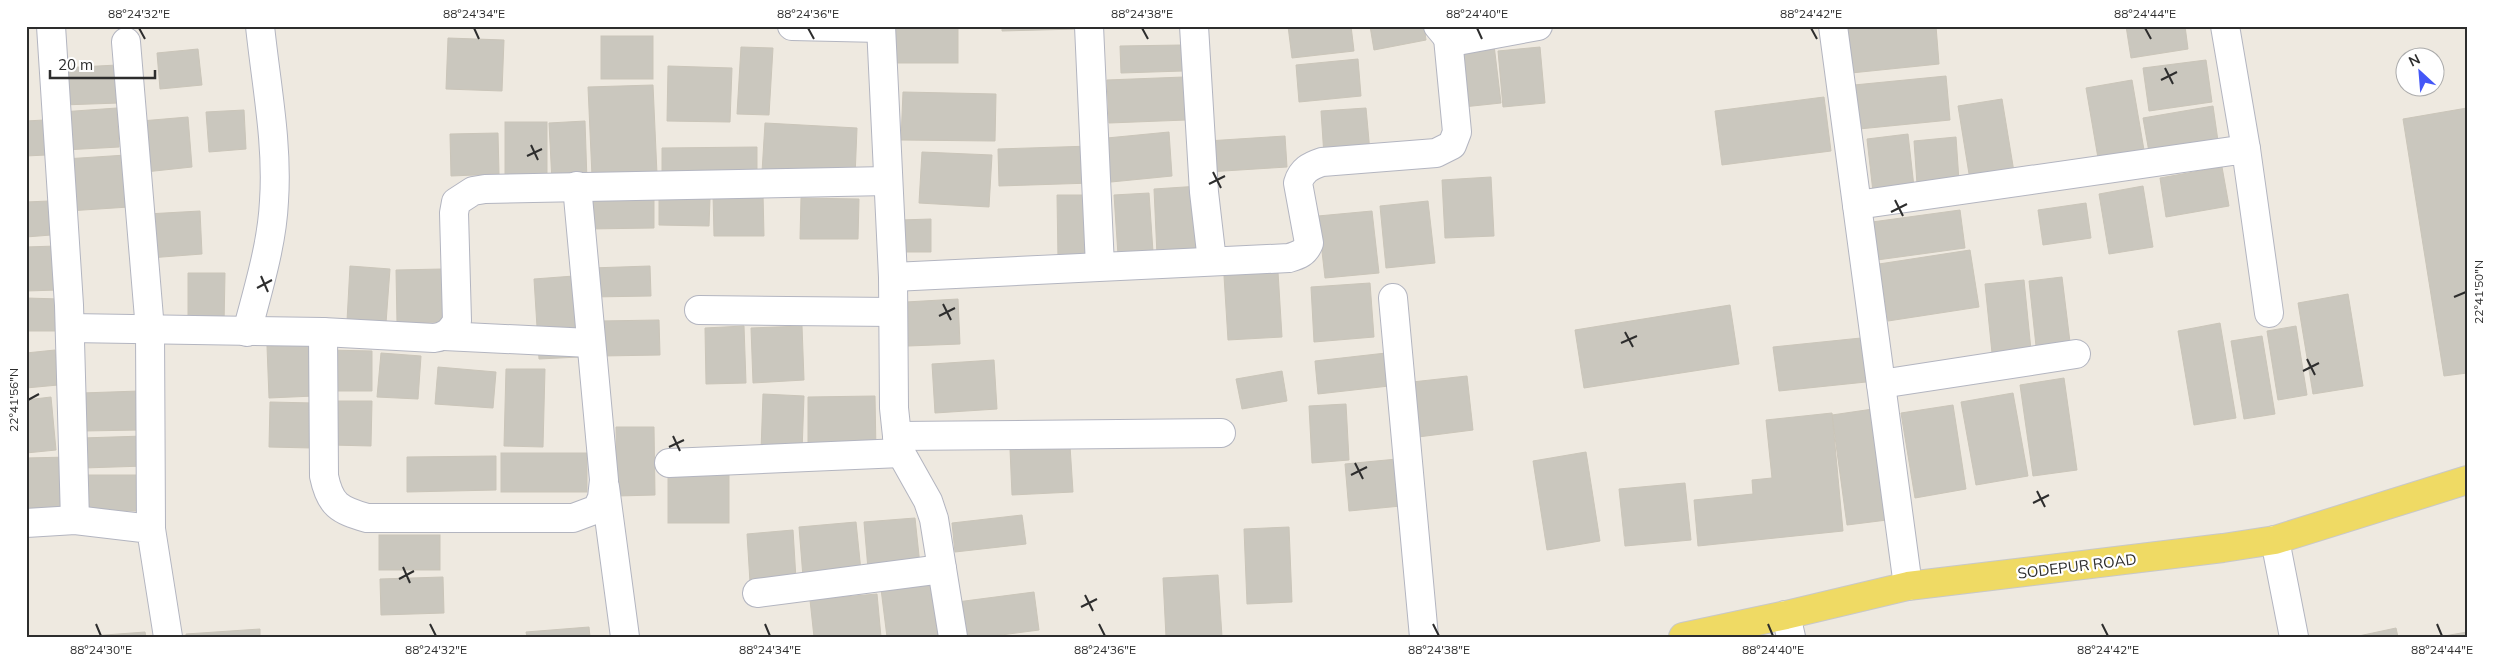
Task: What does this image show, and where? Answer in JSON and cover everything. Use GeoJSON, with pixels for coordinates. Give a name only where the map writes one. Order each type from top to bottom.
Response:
{"type":"FeatureCollection","features":[{"type":"Feature","properties":{"kind":"main road","name":"SODEPUR ROAD"},"geometry":{"type":"LineString","coordinates":[[1683,637],[1788,626],[1908,586],[2275,540],[2467,480]]}},
{"type":"Feature","properties":{"kind":"street"},"geometry":{"type":"LineString","coordinates":[[51,26],[70,328],[76,520]]}},
{"type":"Feature","properties":{"kind":"street"},"geometry":{"type":"LineString","coordinates":[[247,332],[265,262],[274,202],[274,162],[260,26]]}},
{"type":"Feature","properties":{"kind":"street"},"geometry":{"type":"LineString","coordinates":[[792,26],[881,27],[893,278],[894,408],[899,445],[928,501],[934,519],[953,637]]}},
{"type":"Feature","properties":{"kind":"street"},"geometry":{"type":"LineString","coordinates":[[1089,26],[1100,266]]}},
{"type":"Feature","properties":{"kind":"street"},"geometry":{"type":"LineString","coordinates":[[1194,26],[1204,192],[1212,261]]}},
{"type":"Feature","properties":{"kind":"street"},"geometry":{"type":"LineString","coordinates":[[1443,32],[1457,41],[1538,26]]}},
{"type":"Feature","properties":{"kind":"street"},"geometry":{"type":"LineString","coordinates":[[1833,26],[1908,586]]}},
{"type":"Feature","properties":{"kind":"street"},"geometry":{"type":"LineString","coordinates":[[2225,26],[2246,149],[2269,313]]}},
{"type":"Feature","properties":{"kind":"street"},"geometry":{"type":"LineString","coordinates":[[893,278],[1100,266],[1289,258],[1306,250],[1309,243],[1298,183],[1301,174],[1310,166],[1322,162],[1436,153],[1452,145],[1457,132],[1443,32]]}},
{"type":"Feature","properties":{"kind":"street"},"geometry":{"type":"LineString","coordinates":[[126,42],[150,330],[151,529],[168,637]]}},
{"type":"Feature","properties":{"kind":"street"},"geometry":{"type":"LineString","coordinates":[[1857,205],[2246,149]]}},
{"type":"Feature","properties":{"kind":"street"},"geometry":{"type":"LineString","coordinates":[[444,336],[452,330],[457,322],[454,213],[456,202],[473,191],[484,188],[888,181]]}},
{"type":"Feature","properties":{"kind":"street"},"geometry":{"type":"LineString","coordinates":[[577,186],[604,480],[625,637]]}},
{"type":"Feature","properties":{"kind":"street"},"geometry":{"type":"LineString","coordinates":[[1393,298],[1424,637]]}},
{"type":"Feature","properties":{"kind":"street"},"geometry":{"type":"LineString","coordinates":[[699,310],[893,312]]}},
{"type":"Feature","properties":{"kind":"street"},"geometry":{"type":"LineString","coordinates":[[70,328],[323,332],[434,338],[444,336],[590,342]]}},
{"type":"Feature","properties":{"kind":"street"},"geometry":{"type":"LineString","coordinates":[[323,332],[324,476],[336,505],[345,512],[367,518],[573,518],[597,509],[602,498],[604,480]]}},
{"type":"Feature","properties":{"kind":"street"},"geometry":{"type":"LineString","coordinates":[[1881,384],[2076,354]]}},
{"type":"Feature","properties":{"kind":"street"},"geometry":{"type":"LineString","coordinates":[[668,463],[899,445],[1221,433]]}},
{"type":"Feature","properties":{"kind":"street"},"geometry":{"type":"LineString","coordinates":[[26,523],[76,520],[151,529]]}},
{"type":"Feature","properties":{"kind":"street"},"geometry":{"type":"LineString","coordinates":[[2275,540],[2294,637]]}},
{"type":"Feature","properties":{"kind":"street"},"geometry":{"type":"LineString","coordinates":[[757,593],[942,569]]}},
{"type":"Feature","properties":{"kind":"building"},"geometry":{"type":"Polygon","coordinates":[[[893,26],[958,26],[958,63],[893,63],[893,26]]]}},
{"type":"Feature","properties":{"kind":"building"},"geometry":{"type":"Polygon","coordinates":[[[1002,26],[1077,26],[1077,29],[1002,31],[1002,26]]]}},
{"type":"Feature","properties":{"kind":"building"},"geometry":{"type":"Polygon","coordinates":[[[1288,26],[1351,26],[1354,51],[1292,58],[1288,26]]]}},
{"type":"Feature","properties":{"kind":"building"},"geometry":{"type":"Polygon","coordinates":[[[1370,26],[1424,26],[1426,40],[1374,50],[1370,26]]]}},
{"type":"Feature","properties":{"kind":"building"},"geometry":{"type":"Polygon","coordinates":[[[1879,26],[1936,26],[1939,64],[1851,73],[1847,29],[1879,26]]]}},
{"type":"Feature","properties":{"kind":"building"},"geometry":{"type":"Polygon","coordinates":[[[2126,26],[2185,26],[2188,49],[2131,58],[2126,26]]]}},
{"type":"Feature","properties":{"kind":"building"},"geometry":{"type":"Polygon","coordinates":[[[601,36],[653,36],[653,79],[601,79],[601,36]]]}},
{"type":"Feature","properties":{"kind":"building"},"geometry":{"type":"Polygon","coordinates":[[[448,38],[504,40],[502,91],[446,89],[448,38]]]}},
{"type":"Feature","properties":{"kind":"building"},"geometry":{"type":"Polygon","coordinates":[[[1182,45],[1183,71],[1121,73],[1120,46],[1182,45]]]}},
{"type":"Feature","properties":{"kind":"building"},"geometry":{"type":"Polygon","coordinates":[[[1494,45],[1501,103],[1463,107],[1457,49],[1494,45]]]}},
{"type":"Feature","properties":{"kind":"building"},"geometry":{"type":"Polygon","coordinates":[[[741,47],[773,48],[769,115],[737,114],[741,47]]]}},
{"type":"Feature","properties":{"kind":"building"},"geometry":{"type":"Polygon","coordinates":[[[1540,47],[1545,103],[1503,107],[1498,51],[1540,47]]]}},
{"type":"Feature","properties":{"kind":"building"},"geometry":{"type":"Polygon","coordinates":[[[198,49],[202,85],[160,89],[157,53],[198,49]]]}},
{"type":"Feature","properties":{"kind":"building"},"geometry":{"type":"Polygon","coordinates":[[[1358,59],[1361,96],[1299,102],[1296,65],[1358,59]]]}},
{"type":"Feature","properties":{"kind":"building"},"geometry":{"type":"Polygon","coordinates":[[[2206,60],[2212,102],[2149,111],[2143,68],[2206,60]]]}},
{"type":"Feature","properties":{"kind":"building"},"geometry":{"type":"Polygon","coordinates":[[[117,65],[119,103],[62,105],[61,68],[117,65]]]}},
{"type":"Feature","properties":{"kind":"building"},"geometry":{"type":"Polygon","coordinates":[[[668,66],[732,68],[730,122],[667,121],[668,66]]]}},
{"type":"Feature","properties":{"kind":"building"},"geometry":{"type":"Polygon","coordinates":[[[1946,76],[1950,120],[1859,129],[1854,85],[1946,76]]]}},
{"type":"Feature","properties":{"kind":"building"},"geometry":{"type":"Polygon","coordinates":[[[1184,77],[1186,120],[1109,123],[1107,80],[1184,77]]]}},
{"type":"Feature","properties":{"kind":"building"},"geometry":{"type":"Polygon","coordinates":[[[2132,80],[2144,150],[2098,158],[2086,88],[2132,80]]]}},
{"type":"Feature","properties":{"kind":"building"},"geometry":{"type":"Polygon","coordinates":[[[653,85],[657,174],[592,176],[588,87],[653,85]]]}},
{"type":"Feature","properties":{"kind":"building"},"geometry":{"type":"Polygon","coordinates":[[[903,92],[996,94],[995,141],[901,140],[903,92]]]}},
{"type":"Feature","properties":{"kind":"building"},"geometry":{"type":"Polygon","coordinates":[[[1824,97],[1831,151],[1722,165],[1715,111],[1824,97]]]}},
{"type":"Feature","properties":{"kind":"building"},"geometry":{"type":"Polygon","coordinates":[[[2002,99],[2014,172],[1970,180],[1958,106],[2002,99]]]}},
{"type":"Feature","properties":{"kind":"building"},"geometry":{"type":"Polygon","coordinates":[[[2213,106],[2218,141],[2149,152],[2143,118],[2213,106]]]}},
{"type":"Feature","properties":{"kind":"building"},"geometry":{"type":"Polygon","coordinates":[[[117,108],[119,147],[64,150],[61,112],[117,108]]]}},
{"type":"Feature","properties":{"kind":"building"},"geometry":{"type":"Polygon","coordinates":[[[1366,108],[1370,152],[1324,156],[1321,111],[1366,108]]]}},
{"type":"Feature","properties":{"kind":"building"},"geometry":{"type":"Polygon","coordinates":[[[2467,108],[2467,373],[2444,376],[2403,119],[2467,108]]]}},
{"type":"Feature","properties":{"kind":"building"},"geometry":{"type":"Polygon","coordinates":[[[244,110],[246,149],[209,152],[206,112],[244,110]]]}},
{"type":"Feature","properties":{"kind":"building"},"geometry":{"type":"Polygon","coordinates":[[[188,117],[192,167],[145,172],[141,121],[188,117]]]}},
{"type":"Feature","properties":{"kind":"building"},"geometry":{"type":"Polygon","coordinates":[[[44,120],[46,155],[26,156],[26,121],[44,120]]]}},
{"type":"Feature","properties":{"kind":"building"},"geometry":{"type":"Polygon","coordinates":[[[585,121],[587,181],[552,182],[549,123],[585,121]]]}},
{"type":"Feature","properties":{"kind":"building"},"geometry":{"type":"Polygon","coordinates":[[[505,122],[547,122],[547,184],[505,184],[505,122]]]}},
{"type":"Feature","properties":{"kind":"building"},"geometry":{"type":"Polygon","coordinates":[[[765,123],[857,128],[855,177],[762,172],[765,123]]]}},
{"type":"Feature","properties":{"kind":"building"},"geometry":{"type":"Polygon","coordinates":[[[1169,132],[1172,176],[1111,182],[1107,138],[1169,132]]]}},
{"type":"Feature","properties":{"kind":"building"},"geometry":{"type":"Polygon","coordinates":[[[498,133],[499,174],[451,176],[450,134],[498,133]]]}},
{"type":"Feature","properties":{"kind":"building"},"geometry":{"type":"Polygon","coordinates":[[[1908,134],[1914,187],[1873,192],[1867,139],[1908,134]]]}},
{"type":"Feature","properties":{"kind":"building"},"geometry":{"type":"Polygon","coordinates":[[[1285,136],[1287,167],[1208,172],[1207,141],[1285,136]]]}},
{"type":"Feature","properties":{"kind":"building"},"geometry":{"type":"Polygon","coordinates":[[[1956,137],[1959,181],[1917,184],[1914,141],[1956,137]]]}},
{"type":"Feature","properties":{"kind":"building"},"geometry":{"type":"Polygon","coordinates":[[[1091,146],[1092,183],[999,186],[998,149],[1091,146]]]}},
{"type":"Feature","properties":{"kind":"building"},"geometry":{"type":"Polygon","coordinates":[[[757,147],[757,178],[662,179],[662,148],[757,147]]]}},
{"type":"Feature","properties":{"kind":"building"},"geometry":{"type":"Polygon","coordinates":[[[922,152],[992,155],[989,207],[919,203],[922,152]]]}},
{"type":"Feature","properties":{"kind":"building"},"geometry":{"type":"Polygon","coordinates":[[[126,155],[129,207],[68,211],[65,159],[126,155]]]}},
{"type":"Feature","properties":{"kind":"building"},"geometry":{"type":"Polygon","coordinates":[[[2222,167],[2229,206],[2166,217],[2160,178],[2222,167]]]}},
{"type":"Feature","properties":{"kind":"building"},"geometry":{"type":"Polygon","coordinates":[[[1491,177],[1494,236],[1445,238],[1442,180],[1491,177]]]}},
{"type":"Feature","properties":{"kind":"building"},"geometry":{"type":"Polygon","coordinates":[[[1200,186],[1203,253],[1157,255],[1154,189],[1200,186]]]}},
{"type":"Feature","properties":{"kind":"building"},"geometry":{"type":"Polygon","coordinates":[[[2143,186],[2153,247],[2109,254],[2099,194],[2143,186]]]}},
{"type":"Feature","properties":{"kind":"building"},"geometry":{"type":"Polygon","coordinates":[[[1149,193],[1153,252],[1118,255],[1114,195],[1149,193]]]}},
{"type":"Feature","properties":{"kind":"building"},"geometry":{"type":"Polygon","coordinates":[[[713,194],[763,194],[764,236],[714,236],[713,194]]]}},
{"type":"Feature","properties":{"kind":"building"},"geometry":{"type":"Polygon","coordinates":[[[1057,195],[1091,195],[1092,259],[1058,260],[1057,195]]]}},
{"type":"Feature","properties":{"kind":"building"},"geometry":{"type":"Polygon","coordinates":[[[654,197],[654,228],[587,229],[587,198],[654,197]]]}},
{"type":"Feature","properties":{"kind":"building"},"geometry":{"type":"Polygon","coordinates":[[[659,197],[710,199],[709,226],[659,225],[659,197]]]}},
{"type":"Feature","properties":{"kind":"building"},"geometry":{"type":"Polygon","coordinates":[[[801,198],[859,199],[858,239],[800,239],[801,198]]]}},
{"type":"Feature","properties":{"kind":"building"},"geometry":{"type":"Polygon","coordinates":[[[49,201],[51,235],[26,237],[26,202],[49,201]]]}},
{"type":"Feature","properties":{"kind":"building"},"geometry":{"type":"Polygon","coordinates":[[[1428,201],[1435,263],[1386,268],[1380,206],[1428,201]]]}},
{"type":"Feature","properties":{"kind":"building"},"geometry":{"type":"Polygon","coordinates":[[[2086,203],[2091,238],[2043,245],[2038,210],[2086,203]]]}},
{"type":"Feature","properties":{"kind":"building"},"geometry":{"type":"Polygon","coordinates":[[[1960,210],[1965,248],[1877,260],[1872,222],[1960,210]]]}},
{"type":"Feature","properties":{"kind":"building"},"geometry":{"type":"Polygon","coordinates":[[[200,211],[202,254],[149,258],[147,214],[200,211]]]}},
{"type":"Feature","properties":{"kind":"building"},"geometry":{"type":"Polygon","coordinates":[[[1372,211],[1379,273],[1325,278],[1318,216],[1372,211]]]}},
{"type":"Feature","properties":{"kind":"building"},"geometry":{"type":"Polygon","coordinates":[[[931,219],[931,252],[901,252],[901,220],[931,219]]]}},
{"type":"Feature","properties":{"kind":"building"},"geometry":{"type":"Polygon","coordinates":[[[56,246],[58,290],[26,291],[26,247],[56,246]]]}},
{"type":"Feature","properties":{"kind":"building"},"geometry":{"type":"Polygon","coordinates":[[[1970,250],[1979,307],[1888,321],[1879,264],[1970,250]]]}},
{"type":"Feature","properties":{"kind":"building"},"geometry":{"type":"Polygon","coordinates":[[[350,266],[390,269],[386,323],[347,321],[350,266]]]}},
{"type":"Feature","properties":{"kind":"building"},"geometry":{"type":"Polygon","coordinates":[[[650,266],[651,296],[591,297],[591,268],[650,266]]]}},
{"type":"Feature","properties":{"kind":"building"},"geometry":{"type":"Polygon","coordinates":[[[442,269],[443,322],[397,323],[396,270],[442,269]]]}},
{"type":"Feature","properties":{"kind":"building"},"geometry":{"type":"Polygon","coordinates":[[[1278,272],[1282,337],[1228,340],[1224,276],[1278,272]]]}},
{"type":"Feature","properties":{"kind":"building"},"geometry":{"type":"Polygon","coordinates":[[[188,273],[225,273],[224,325],[188,325],[188,273]]]}},
{"type":"Feature","properties":{"kind":"building"},"geometry":{"type":"Polygon","coordinates":[[[574,276],[579,357],[539,359],[534,279],[574,276]]]}},
{"type":"Feature","properties":{"kind":"building"},"geometry":{"type":"Polygon","coordinates":[[[2062,277],[2070,342],[2036,346],[2029,281],[2062,277]]]}},
{"type":"Feature","properties":{"kind":"building"},"geometry":{"type":"Polygon","coordinates":[[[2024,280],[2031,350],[1992,353],[1985,284],[2024,280]]]}},
{"type":"Feature","properties":{"kind":"building"},"geometry":{"type":"Polygon","coordinates":[[[1370,283],[1374,337],[1314,342],[1311,287],[1370,283]]]}},
{"type":"Feature","properties":{"kind":"building"},"geometry":{"type":"Polygon","coordinates":[[[2348,294],[2363,386],[2313,394],[2298,303],[2348,294]]]}},
{"type":"Feature","properties":{"kind":"building"},"geometry":{"type":"Polygon","coordinates":[[[26,298],[60,299],[60,331],[26,331],[26,298]]]}},
{"type":"Feature","properties":{"kind":"building"},"geometry":{"type":"Polygon","coordinates":[[[958,299],[960,344],[908,346],[906,302],[958,299]]]}},
{"type":"Feature","properties":{"kind":"building"},"geometry":{"type":"Polygon","coordinates":[[[1730,305],[1739,364],[1584,388],[1575,330],[1730,305]]]}},
{"type":"Feature","properties":{"kind":"building"},"geometry":{"type":"Polygon","coordinates":[[[659,320],[660,355],[601,356],[600,321],[659,320]]]}},
{"type":"Feature","properties":{"kind":"building"},"geometry":{"type":"Polygon","coordinates":[[[2220,323],[2236,418],[2194,425],[2178,331],[2220,323]]]}},
{"type":"Feature","properties":{"kind":"building"},"geometry":{"type":"Polygon","coordinates":[[[744,326],[746,383],[706,384],[705,328],[744,326]]]}},
{"type":"Feature","properties":{"kind":"building"},"geometry":{"type":"Polygon","coordinates":[[[802,326],[804,380],[753,383],[751,328],[802,326]]]}},
{"type":"Feature","properties":{"kind":"building"},"geometry":{"type":"Polygon","coordinates":[[[2296,326],[2307,395],[2278,400],[2267,331],[2296,326]]]}},
{"type":"Feature","properties":{"kind":"building"},"geometry":{"type":"Polygon","coordinates":[[[2262,336],[2275,414],[2244,419],[2231,341],[2262,336]]]}},
{"type":"Feature","properties":{"kind":"building"},"geometry":{"type":"Polygon","coordinates":[[[1861,338],[1866,382],[1779,391],[1773,347],[1861,338]]]}},
{"type":"Feature","properties":{"kind":"building"},"geometry":{"type":"Polygon","coordinates":[[[312,344],[314,396],[269,398],[267,346],[312,344]]]}},
{"type":"Feature","properties":{"kind":"building"},"geometry":{"type":"Polygon","coordinates":[[[55,350],[58,385],[26,388],[26,353],[55,350]]]}},
{"type":"Feature","properties":{"kind":"building"},"geometry":{"type":"Polygon","coordinates":[[[327,350],[372,351],[372,391],[326,391],[327,350]]]}},
{"type":"Feature","properties":{"kind":"building"},"geometry":{"type":"Polygon","coordinates":[[[381,353],[421,356],[418,399],[377,397],[381,353]]]}},
{"type":"Feature","properties":{"kind":"building"},"geometry":{"type":"Polygon","coordinates":[[[1386,353],[1389,386],[1318,394],[1315,361],[1386,353]]]}},
{"type":"Feature","properties":{"kind":"building"},"geometry":{"type":"Polygon","coordinates":[[[994,360],[997,409],[935,413],[932,364],[994,360]]]}},
{"type":"Feature","properties":{"kind":"building"},"geometry":{"type":"Polygon","coordinates":[[[438,367],[496,372],[493,408],[435,404],[438,367]]]}},
{"type":"Feature","properties":{"kind":"building"},"geometry":{"type":"Polygon","coordinates":[[[506,369],[545,369],[543,447],[504,446],[506,369]]]}},
{"type":"Feature","properties":{"kind":"building"},"geometry":{"type":"Polygon","coordinates":[[[1282,371],[1287,401],[1242,409],[1236,379],[1282,371]]]}},
{"type":"Feature","properties":{"kind":"building"},"geometry":{"type":"Polygon","coordinates":[[[1467,376],[1473,430],[1418,437],[1412,382],[1467,376]]]}},
{"type":"Feature","properties":{"kind":"building"},"geometry":{"type":"Polygon","coordinates":[[[2064,378],[2077,470],[2033,476],[2020,385],[2064,378]]]}},
{"type":"Feature","properties":{"kind":"building"},"geometry":{"type":"Polygon","coordinates":[[[139,391],[140,430],[83,431],[82,393],[139,391]]]}},
{"type":"Feature","properties":{"kind":"building"},"geometry":{"type":"Polygon","coordinates":[[[2013,393],[2028,476],[1976,485],[1961,402],[2013,393]]]}},
{"type":"Feature","properties":{"kind":"building"},"geometry":{"type":"Polygon","coordinates":[[[763,394],[804,396],[802,452],[761,451],[763,394]]]}},
{"type":"Feature","properties":{"kind":"building"},"geometry":{"type":"Polygon","coordinates":[[[875,396],[876,452],[808,453],[808,397],[875,396]]]}},
{"type":"Feature","properties":{"kind":"building"},"geometry":{"type":"Polygon","coordinates":[[[51,397],[56,450],[26,453],[26,400],[51,397]]]}},
{"type":"Feature","properties":{"kind":"building"},"geometry":{"type":"Polygon","coordinates":[[[332,401],[372,401],[371,446],[332,445],[332,401]]]}},
{"type":"Feature","properties":{"kind":"building"},"geometry":{"type":"Polygon","coordinates":[[[270,402],[313,403],[312,448],[269,447],[270,402]]]}},
{"type":"Feature","properties":{"kind":"building"},"geometry":{"type":"Polygon","coordinates":[[[1346,404],[1349,460],[1312,463],[1309,406],[1346,404]]]}},
{"type":"Feature","properties":{"kind":"building"},"geometry":{"type":"Polygon","coordinates":[[[1953,405],[1966,489],[1915,498],[1901,413],[1953,405]]]}},
{"type":"Feature","properties":{"kind":"building"},"geometry":{"type":"Polygon","coordinates":[[[1873,409],[1887,520],[1847,525],[1832,415],[1873,409]]]}},
{"type":"Feature","properties":{"kind":"building"},"geometry":{"type":"Polygon","coordinates":[[[1832,413],[1843,531],[1698,546],[1694,500],[1753,494],[1752,480],[1772,478],[1766,420],[1832,413]]]}},
{"type":"Feature","properties":{"kind":"building"},"geometry":{"type":"Polygon","coordinates":[[[616,427],[654,427],[655,495],[617,496],[616,427]]]}},
{"type":"Feature","properties":{"kind":"building"},"geometry":{"type":"Polygon","coordinates":[[[144,436],[145,466],[83,468],[82,438],[144,436]]]}},
{"type":"Feature","properties":{"kind":"building"},"geometry":{"type":"Polygon","coordinates":[[[1070,446],[1073,492],[1012,495],[1010,449],[1070,446]]]}},
{"type":"Feature","properties":{"kind":"building"},"geometry":{"type":"Polygon","coordinates":[[[1586,452],[1600,541],[1547,550],[1533,461],[1586,452]]]}},
{"type":"Feature","properties":{"kind":"building"},"geometry":{"type":"Polygon","coordinates":[[[501,453],[587,453],[587,492],[501,492],[501,453]]]}},
{"type":"Feature","properties":{"kind":"building"},"geometry":{"type":"Polygon","coordinates":[[[496,456],[496,490],[407,492],[407,457],[496,456]]]}},
{"type":"Feature","properties":{"kind":"building"},"geometry":{"type":"Polygon","coordinates":[[[69,457],[71,515],[26,517],[26,458],[69,457]]]}},
{"type":"Feature","properties":{"kind":"building"},"geometry":{"type":"Polygon","coordinates":[[[1397,459],[1401,506],[1349,511],[1345,464],[1397,459]]]}},
{"type":"Feature","properties":{"kind":"building"},"geometry":{"type":"Polygon","coordinates":[[[668,472],[729,472],[729,523],[668,523],[668,472]]]}},
{"type":"Feature","properties":{"kind":"building"},"geometry":{"type":"Polygon","coordinates":[[[83,475],[147,475],[146,511],[83,511],[83,475]]]}},
{"type":"Feature","properties":{"kind":"building"},"geometry":{"type":"Polygon","coordinates":[[[1685,483],[1691,540],[1625,546],[1619,489],[1685,483]]]}},
{"type":"Feature","properties":{"kind":"building"},"geometry":{"type":"Polygon","coordinates":[[[1022,515],[1026,544],[955,552],[952,523],[1022,515]]]}},
{"type":"Feature","properties":{"kind":"building"},"geometry":{"type":"Polygon","coordinates":[[[915,518],[920,565],[868,569],[864,522],[915,518]]]}},
{"type":"Feature","properties":{"kind":"building"},"geometry":{"type":"Polygon","coordinates":[[[856,522],[861,571],[803,577],[799,527],[856,522]]]}},
{"type":"Feature","properties":{"kind":"building"},"geometry":{"type":"Polygon","coordinates":[[[1289,527],[1292,602],[1247,604],[1244,529],[1289,527]]]}},
{"type":"Feature","properties":{"kind":"building"},"geometry":{"type":"Polygon","coordinates":[[[793,530],[796,579],[750,582],[747,534],[793,530]]]}},
{"type":"Feature","properties":{"kind":"building"},"geometry":{"type":"Polygon","coordinates":[[[379,535],[440,535],[440,570],[379,570],[379,535]]]}},
{"type":"Feature","properties":{"kind":"building"},"geometry":{"type":"Polygon","coordinates":[[[1218,575],[1222,637],[1166,637],[1163,578],[1218,575]]]}},
{"type":"Feature","properties":{"kind":"building"},"geometry":{"type":"Polygon","coordinates":[[[443,577],[444,613],[381,615],[380,579],[443,577]]]}},
{"type":"Feature","properties":{"kind":"building"},"geometry":{"type":"Polygon","coordinates":[[[931,583],[938,637],[887,637],[881,589],[931,583]]]}},
{"type":"Feature","properties":{"kind":"building"},"geometry":{"type":"Polygon","coordinates":[[[1034,592],[1039,630],[986,637],[962,637],[957,602],[1034,592]]]}},
{"type":"Feature","properties":{"kind":"building"},"geometry":{"type":"Polygon","coordinates":[[[877,594],[881,637],[814,637],[810,600],[877,594]]]}},
{"type":"Feature","properties":{"kind":"building"},"geometry":{"type":"Polygon","coordinates":[[[589,627],[590,637],[527,637],[526,632],[589,627]]]}},
{"type":"Feature","properties":{"kind":"building"},"geometry":{"type":"Polygon","coordinates":[[[2396,628],[2398,637],[2354,637],[2396,628]]]}},
{"type":"Feature","properties":{"kind":"building"},"geometry":{"type":"Polygon","coordinates":[[[260,629],[260,637],[186,637],[186,634],[260,629]]]}},
{"type":"Feature","properties":{"kind":"building"},"geometry":{"type":"Polygon","coordinates":[[[145,632],[146,637],[79,637],[145,632]]]}},
{"type":"Feature","properties":{"kind":"building"},"geometry":{"type":"Polygon","coordinates":[[[2467,632],[2467,637],[2439,637],[2467,632]]]}}]}
